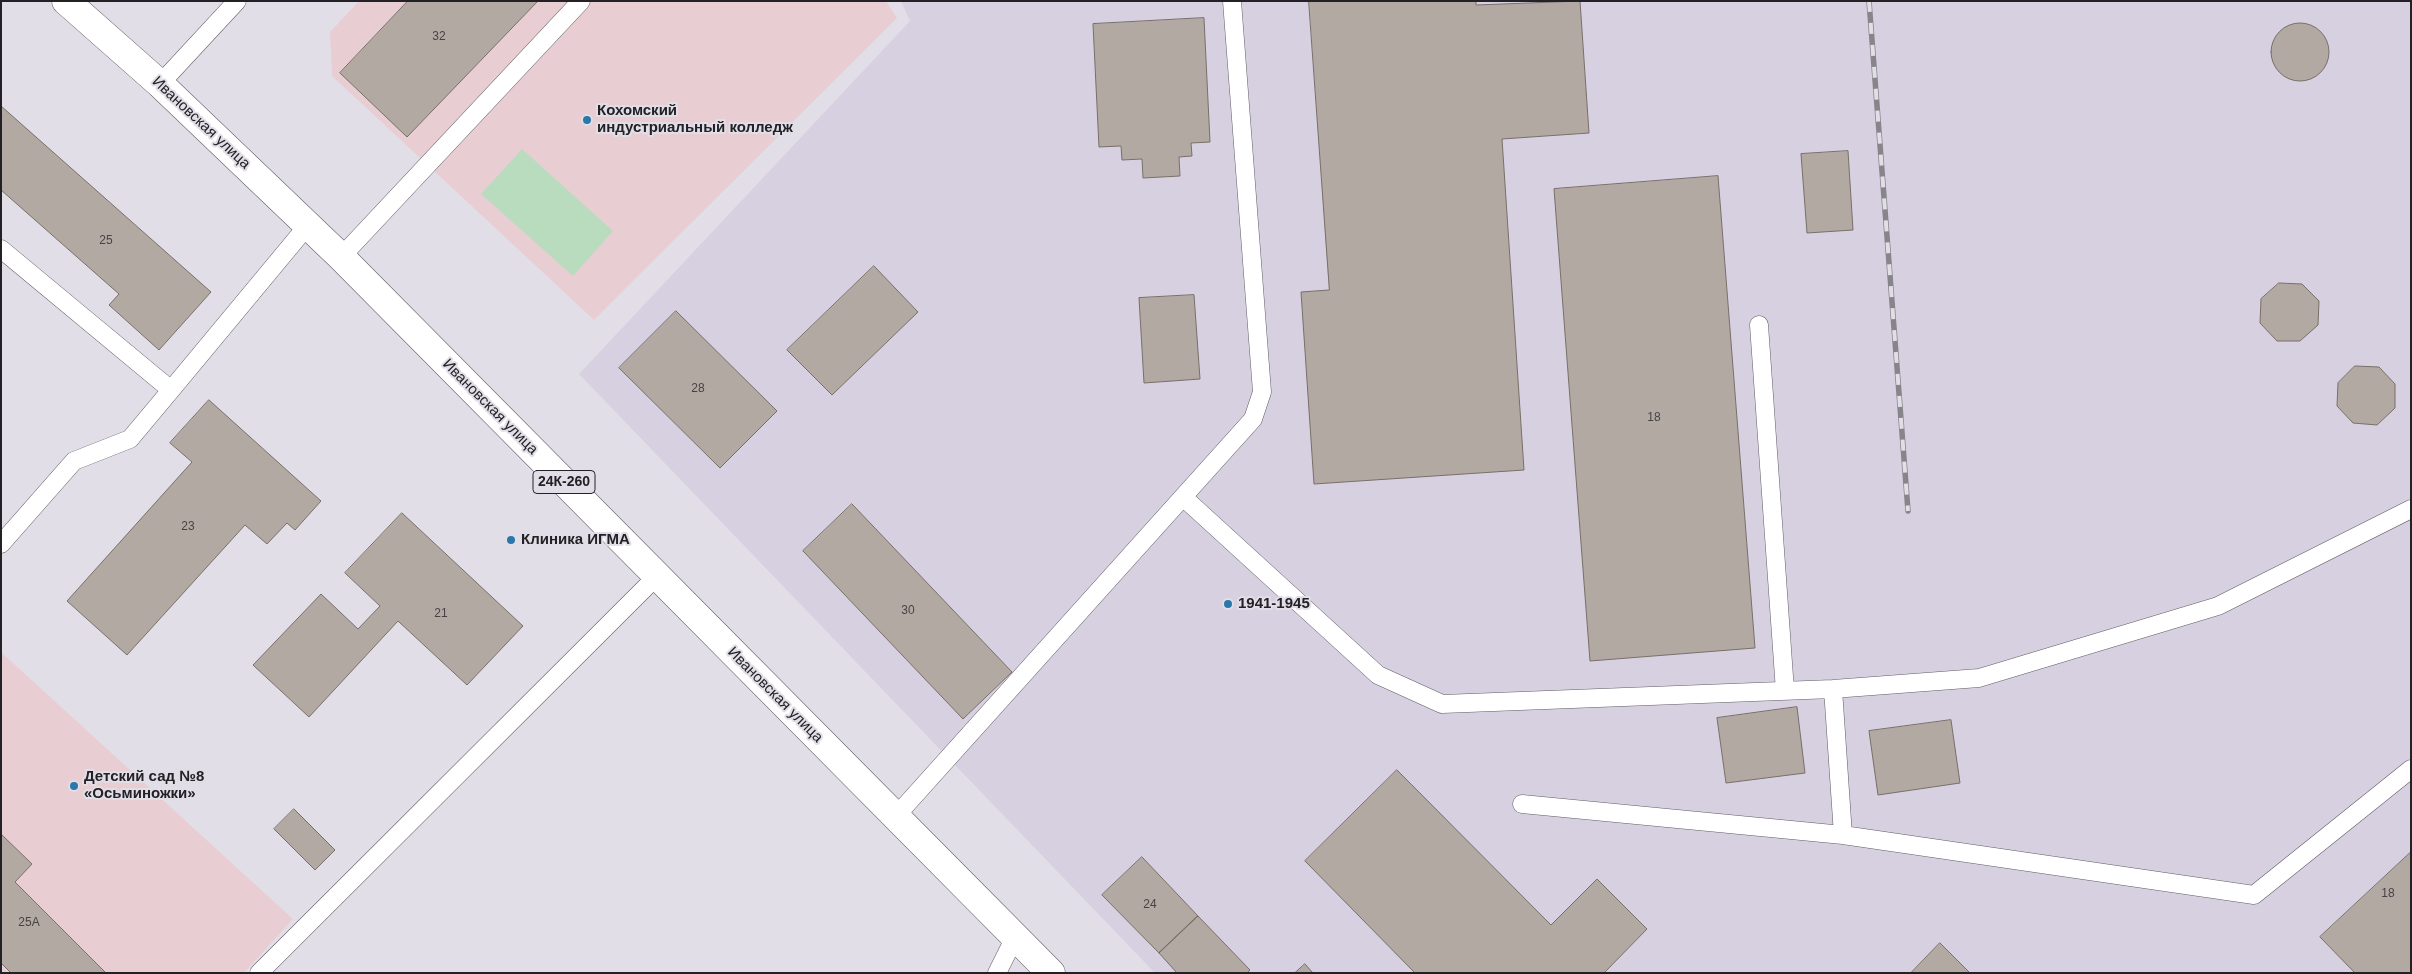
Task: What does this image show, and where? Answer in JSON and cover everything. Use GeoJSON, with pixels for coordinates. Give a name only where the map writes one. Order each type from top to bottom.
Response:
{"type":"FeatureCollection","features":[{"type":"Feature","properties":{"kind":"main road","name":"Ивановская улица"},"geometry":{"type":"LineString","coordinates":[[66,1],[160,84],[341,257],[1051,973]]}},
{"type":"Feature","properties":{"kind":"lane"},"geometry":{"type":"LineString","coordinates":[[160,84],[237,1]]}},
{"type":"Feature","properties":{"kind":"lane"},"geometry":{"type":"LineString","coordinates":[[341,257],[582,1]]}},
{"type":"Feature","properties":{"kind":"lane"},"geometry":{"type":"LineString","coordinates":[[896,816],[1253,419],[1262,392],[1232,1]]}},
{"type":"Feature","properties":{"kind":"lane"},"geometry":{"type":"LineString","coordinates":[[1,544],[74,461],[130,439],[308,225]]}},
{"type":"Feature","properties":{"kind":"lane"},"geometry":{"type":"LineString","coordinates":[[1,249],[171,390]]}},
{"type":"Feature","properties":{"kind":"lane"},"geometry":{"type":"LineString","coordinates":[[1759,325],[1785,691]]}},
{"type":"Feature","properties":{"kind":"lane"},"geometry":{"type":"LineString","coordinates":[[1182,497],[1378,675],[1442,704],[1833,690],[1979,678],[2218,606],[2411,509]]}},
{"type":"Feature","properties":{"kind":"lane"},"geometry":{"type":"LineString","coordinates":[[259,973],[657,576]]}},
{"type":"Feature","properties":{"kind":"lane"},"geometry":{"type":"LineString","coordinates":[[1833,690],[1844,835]]}},
{"type":"Feature","properties":{"kind":"lane"},"geometry":{"type":"LineString","coordinates":[[1522,804],[1844,835],[2254,895],[2411,769]]}},
{"type":"Feature","properties":{"kind":"lane"},"geometry":{"type":"LineString","coordinates":[[998,973],[1015,937]]}},
{"type":"Feature","properties":{"kind":"shaded area","name":"Кохомский индустриальный колледж"},"geometry":{"type":"Polygon","coordinates":[[[359,1],[886,1],[897,18],[594,320],[332,76],[330,32],[359,1]]]}},
{"type":"Feature","properties":{"kind":"shaded area"},"geometry":{"type":"Polygon","coordinates":[[[901,1],[2411,1],[2411,973],[1155,973],[579,374],[910,21],[901,1]]]}},
{"type":"Feature","properties":{"kind":"shaded area","name":"Детский сад №8 «Осьминожки»"},"geometry":{"type":"Polygon","coordinates":[[[1,652],[293,919],[244,973],[1,973],[1,652]]]}},
{"type":"Feature","properties":{"kind":"green space"},"geometry":{"type":"Polygon","coordinates":[[[522,149],[613,231],[573,276],[481,194],[522,149]]]}},
{"type":"Feature","properties":{"kind":"building"},"geometry":{"type":"Polygon","coordinates":[[[408,1],[538,1],[407,137],[340,73],[408,1]]]}},
{"type":"Feature","properties":{"kind":"building"},"geometry":{"type":"Polygon","coordinates":[[[1309,1],[1476,1],[1476,5],[1580,1],[1589,133],[1502,139],[1524,470],[1314,484],[1301,292],[1329,290],[1309,1]]]}},
{"type":"Feature","properties":{"kind":"building"},"geometry":{"type":"Polygon","coordinates":[[[1204,18],[1210,142],[1191,143],[1192,156],[1179,157],[1180,176],[1143,178],[1142,159],[1122,160],[1121,146],[1099,147],[1093,24],[1204,18]]]}},
{"type":"Feature","properties":{"kind":"building"},"geometry":{"type":"Polygon","coordinates":[[[2294,23],[2306,23],[2316,27],[2325,36],[2329,58],[2321,73],[2306,81],[2294,81],[2284,77],[2275,68],[2271,58],[2271,46],[2275,36],[2284,27],[2294,23]]]}},
{"type":"Feature","properties":{"kind":"building"},"geometry":{"type":"Polygon","coordinates":[[[1,106],[211,292],[159,350],[109,305],[119,294],[1,190],[1,106]]]}},
{"type":"Feature","properties":{"kind":"building"},"geometry":{"type":"Polygon","coordinates":[[[1848,151],[1853,230],[1807,233],[1801,154],[1848,151]]]}},
{"type":"Feature","properties":{"kind":"building"},"geometry":{"type":"Polygon","coordinates":[[[1718,176],[1755,648],[1590,661],[1554,189],[1718,176]]]}},
{"type":"Feature","properties":{"kind":"building"},"geometry":{"type":"Polygon","coordinates":[[[874,266],[918,312],[832,395],[787,350],[874,266]]]}},
{"type":"Feature","properties":{"kind":"building"},"geometry":{"type":"Polygon","coordinates":[[[2279,283],[2302,284],[2319,301],[2318,325],[2300,341],[2277,341],[2260,323],[2261,299],[2279,283]]]}},
{"type":"Feature","properties":{"kind":"building"},"geometry":{"type":"Polygon","coordinates":[[[1194,295],[1200,379],[1144,383],[1139,298],[1194,295]]]}},
{"type":"Feature","properties":{"kind":"building"},"geometry":{"type":"Polygon","coordinates":[[[676,311],[777,411],[720,468],[619,368],[676,311]]]}},
{"type":"Feature","properties":{"kind":"building"},"geometry":{"type":"Polygon","coordinates":[[[2355,366],[2379,367],[2395,384],[2395,408],[2377,425],[2353,423],[2337,406],[2338,383],[2355,366]]]}},
{"type":"Feature","properties":{"kind":"building"},"geometry":{"type":"Polygon","coordinates":[[[209,400],[321,501],[295,530],[287,523],[267,544],[245,525],[127,655],[67,601],[192,462],[170,443],[209,400]]]}},
{"type":"Feature","properties":{"kind":"building"},"geometry":{"type":"Polygon","coordinates":[[[852,504],[1012,672],[963,719],[803,551],[852,504]]]}},
{"type":"Feature","properties":{"kind":"building"},"geometry":{"type":"Polygon","coordinates":[[[402,513],[523,626],[467,685],[398,621],[309,717],[253,665],[321,594],[358,629],[380,606],[345,573],[402,513]]]}},
{"type":"Feature","properties":{"kind":"building"},"geometry":{"type":"Polygon","coordinates":[[[1797,707],[1805,773],[1726,783],[1717,718],[1797,707]]]}},
{"type":"Feature","properties":{"kind":"building"},"geometry":{"type":"Polygon","coordinates":[[[1951,720],[1960,783],[1878,795],[1869,731],[1951,720]]]}},
{"type":"Feature","properties":{"kind":"building"},"geometry":{"type":"Polygon","coordinates":[[[1397,770],[1551,925],[1597,879],[1647,929],[1604,973],[1415,973],[1305,861],[1397,770]]]}},
{"type":"Feature","properties":{"kind":"building"},"geometry":{"type":"Polygon","coordinates":[[[294,809],[335,850],[315,870],[274,829],[294,809]]]}},
{"type":"Feature","properties":{"kind":"building"},"geometry":{"type":"Polygon","coordinates":[[[1,834],[32,864],[15,882],[106,973],[11,973],[1,963],[1,834]]]}},
{"type":"Feature","properties":{"kind":"building"},"geometry":{"type":"Polygon","coordinates":[[[2411,852],[2411,973],[2355,973],[2320,937],[2411,852]]]}},
{"type":"Feature","properties":{"kind":"building"},"geometry":{"type":"Polygon","coordinates":[[[1142,857],[1198,916],[1159,953],[1102,895],[1142,857]]]}},
{"type":"Feature","properties":{"kind":"building"},"geometry":{"type":"Polygon","coordinates":[[[1198,916],[1250,970],[1247,973],[1177,973],[1159,953],[1198,916]]]}},
{"type":"Feature","properties":{"kind":"building"},"geometry":{"type":"Polygon","coordinates":[[[1940,943],[1970,973],[1911,973],[1940,943]]]}},
{"type":"Feature","properties":{"kind":"building"},"geometry":{"type":"Polygon","coordinates":[[[1305,964],[1313,973],[1295,973],[1305,964]]]}},
{"type":"Feature","properties":{"kind":"railway"},"geometry":{"type":"LineString","coordinates":[[1869,1],[1908,511]]}},
{"type":"Feature","properties":{"kind":"place","name":"Кохомский индустриальный колледж"},"geometry":{"type":"Point","coordinates":[587,120]}},
{"type":"Feature","properties":{"kind":"place","name":"Клиника ИГМА"},"geometry":{"type":"Point","coordinates":[511,540]}},
{"type":"Feature","properties":{"kind":"place","name":"1941-1945"},"geometry":{"type":"Point","coordinates":[1228,604]}},
{"type":"Feature","properties":{"kind":"place","name":"Детский сад №8 «Осьминожки»"},"geometry":{"type":"Point","coordinates":[74,786]}}]}
